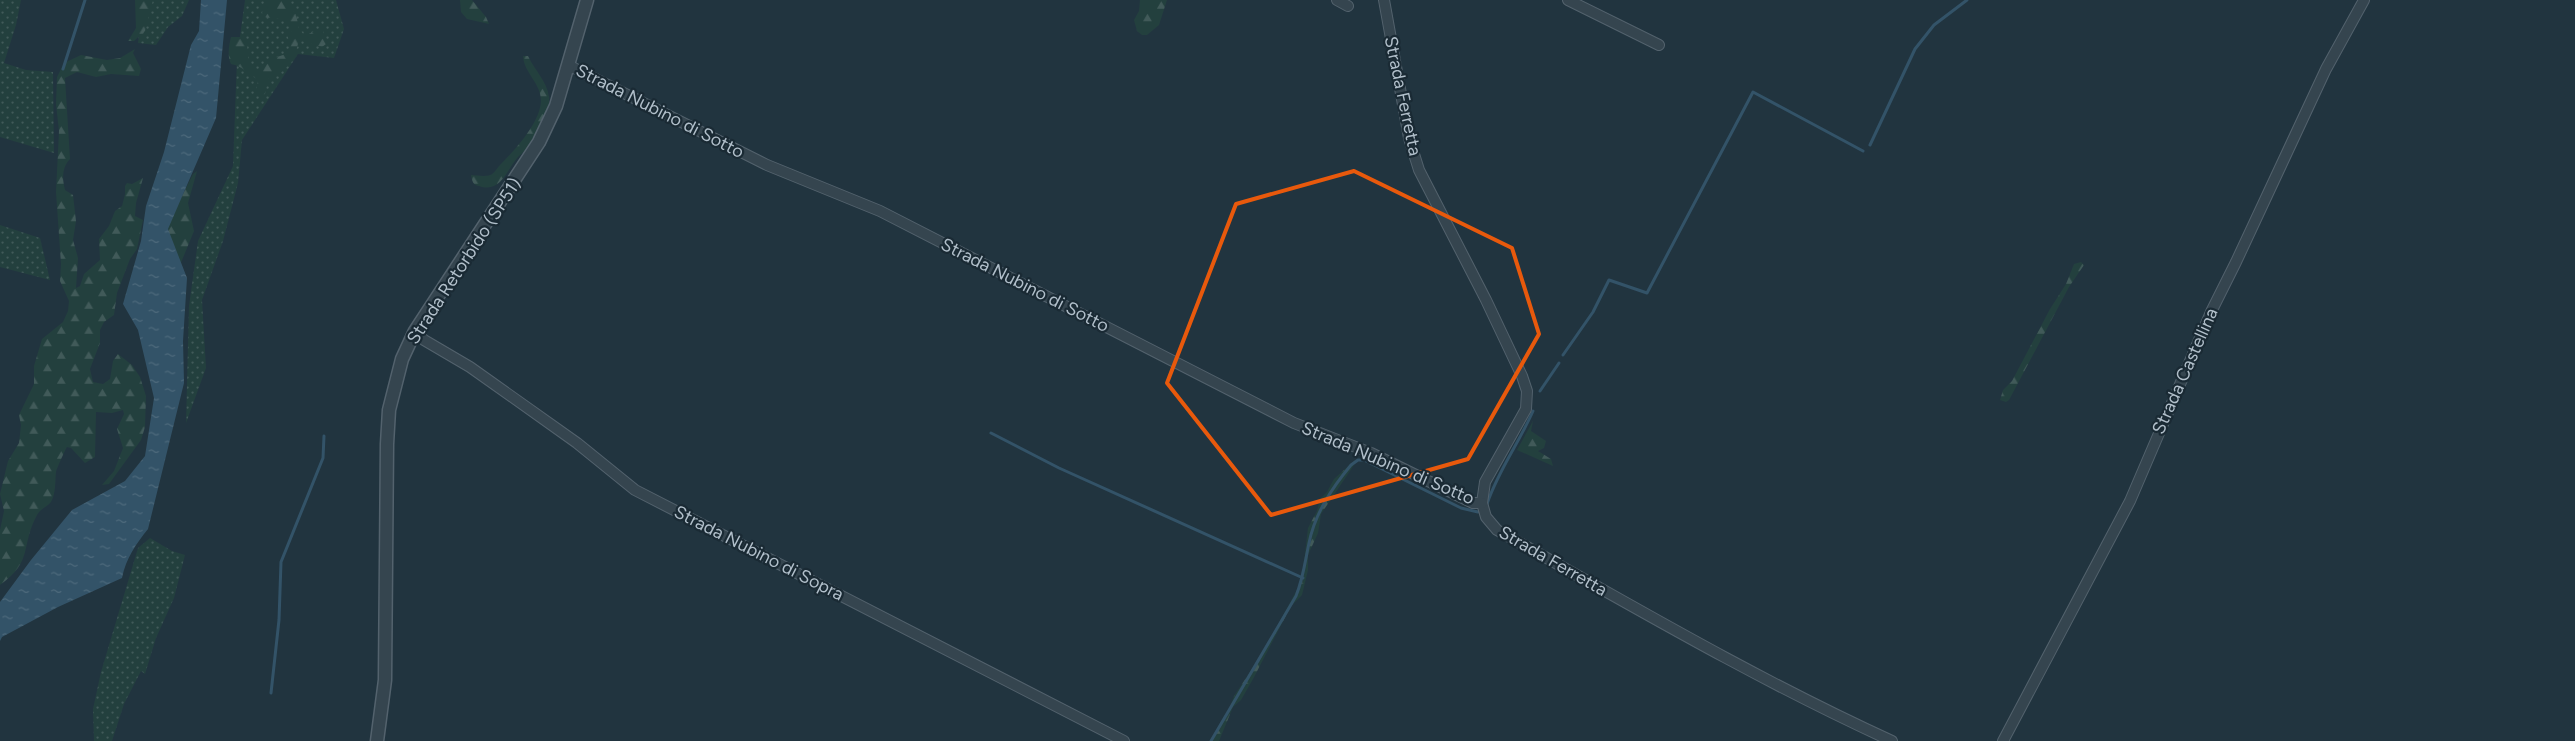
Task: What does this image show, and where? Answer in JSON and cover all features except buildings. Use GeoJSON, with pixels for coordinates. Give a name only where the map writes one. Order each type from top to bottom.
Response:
{"type":"FeatureCollection","features":[{"type":"Feature","properties":{"kind":"street","name":"Strada Retorbido (SP51)"},"geometry":{"type":"LineString","coordinates":[[377,741],[384,680],[390,410],[396,378],[415,331],[539,142],[556,106],[587,0]]}},
{"type":"Feature","properties":{"kind":"street"},"geometry":{"type":"LineString","coordinates":[[1337,0],[1348,6]]}},
{"type":"Feature","properties":{"kind":"street","name":"Strada Ferretta"},"geometry":{"type":"LineString","coordinates":[[1384,0],[1409,138],[1419,170],[1486,300],[1522,376],[1527,391],[1526,409],[1485,482],[1482,503],[1486,517],[1497,530],[1763,677],[1866,729]]}},
{"type":"Feature","properties":{"kind":"street"},"geometry":{"type":"LineString","coordinates":[[1568,0],[1659,45]]}},
{"type":"Feature","properties":{"kind":"street","name":"Strada Castellina"},"geometry":{"type":"LineString","coordinates":[[2003,741],[2130,502],[2211,312],[2326,68],[2364,0]]}},
{"type":"Feature","properties":{"kind":"street","name":"Strada Nubino di Sotto"},"geometry":{"type":"LineString","coordinates":[[568,65],[768,165],[880,211],[1294,423],[1371,453],[1473,503],[1482,503]]}},
{"type":"Feature","properties":{"kind":"street","name":"Strada Nubino di Sopra"},"geometry":{"type":"LineString","coordinates":[[415,331],[569,437],[634,490],[1124,741]]}},
{"type":"Feature","properties":{"kind":"street"},"geometry":{"type":"LineString","coordinates":[[1866,729],[1890,740]]}},
{"type":"Feature","properties":{"kind":"street"},"geometry":{"type":"LineString","coordinates":[[1866,729],[1869,741]]}},
{"type":"Feature","properties":{"kind":"street"},"geometry":{"type":"LineString","coordinates":[[1874,741],[1890,740]]}},
{"type":"Feature","properties":{"kind":"highlighted area"},"geometry":{"type":"Polygon","coordinates":[[[1354,171],[1512,248],[1539,334],[1468,459],[1271,515],[1167,383],[1236,204],[1354,171]]]}},
{"type":"Feature","properties":{"kind":"green space"},"geometry":{"type":"Polygon","coordinates":[[[0,0],[21,0],[16,25],[4,63],[26,70],[53,72],[54,153],[0,137],[0,0]]]}},
{"type":"Feature","properties":{"kind":"green space"},"geometry":{"type":"Polygon","coordinates":[[[135,0],[153,0],[145,31],[134,41],[128,41],[136,28],[135,0]]]}},
{"type":"Feature","properties":{"kind":"green space"},"geometry":{"type":"Polygon","coordinates":[[[143,0],[189,0],[182,16],[168,27],[156,45],[138,43],[143,0]]]}},
{"type":"Feature","properties":{"kind":"green space"},"geometry":{"type":"Polygon","coordinates":[[[245,0],[336,0],[344,29],[334,58],[298,54],[242,140],[238,183],[223,241],[202,300],[206,368],[186,423],[189,306],[198,241],[233,166],[237,58],[245,0]]]}},
{"type":"Feature","properties":{"kind":"green space"},"geometry":{"type":"Polygon","coordinates":[[[284,0],[296,14],[299,29],[305,36],[318,29],[323,30],[326,44],[322,47],[299,40],[289,64],[281,72],[268,79],[265,94],[259,96],[256,91],[258,80],[242,68],[231,64],[229,47],[231,37],[241,37],[247,45],[249,65],[258,70],[271,59],[286,54],[291,45],[287,35],[294,29],[287,20],[264,17],[262,13],[265,2],[284,0]]]}},
{"type":"Feature","properties":{"kind":"green space"},"geometry":{"type":"Polygon","coordinates":[[[460,0],[472,0],[486,17],[489,24],[467,19],[461,12],[460,0]]]}},
{"type":"Feature","properties":{"kind":"green space"},"geometry":{"type":"Polygon","coordinates":[[[1140,0],[1167,0],[1159,25],[1147,35],[1142,35],[1137,31],[1134,20],[1139,11],[1140,0]]]}},
{"type":"Feature","properties":{"kind":"green space"},"geometry":{"type":"Polygon","coordinates":[[[135,49],[133,53],[141,69],[139,76],[111,74],[96,77],[77,72],[65,78],[70,159],[65,166],[63,177],[65,190],[73,195],[76,221],[73,240],[78,258],[76,288],[80,286],[84,274],[100,260],[99,239],[109,226],[115,211],[122,206],[125,186],[127,183],[132,184],[143,178],[136,203],[135,216],[143,220],[137,249],[130,259],[117,293],[114,315],[104,322],[100,330],[100,343],[90,369],[93,382],[103,384],[110,379],[113,361],[118,354],[132,365],[140,377],[146,396],[145,427],[141,440],[109,484],[102,485],[114,471],[123,448],[117,429],[124,414],[123,410],[112,413],[96,412],[95,457],[85,463],[71,448],[67,447],[56,470],[53,498],[37,515],[25,553],[18,568],[0,585],[0,530],[4,511],[0,494],[8,461],[19,443],[21,425],[19,415],[34,384],[34,366],[42,339],[63,322],[68,311],[69,301],[60,281],[61,264],[56,192],[59,131],[56,104],[57,77],[64,63],[81,55],[107,60],[120,58],[135,49]]]}},
{"type":"Feature","properties":{"kind":"green space"},"geometry":{"type":"Polygon","coordinates":[[[523,56],[528,56],[548,91],[549,102],[546,115],[532,144],[518,157],[498,184],[487,188],[475,185],[471,175],[486,176],[493,173],[526,136],[540,109],[540,95],[536,83],[526,68],[523,56]]]}},
{"type":"Feature","properties":{"kind":"green space"},"geometry":{"type":"Polygon","coordinates":[[[197,171],[188,203],[194,231],[180,265],[163,234],[193,174],[197,171]]]}},
{"type":"Feature","properties":{"kind":"green space"},"geometry":{"type":"Polygon","coordinates":[[[0,225],[40,238],[50,280],[0,267],[0,225]]]}},
{"type":"Feature","properties":{"kind":"green space"},"geometry":{"type":"Polygon","coordinates":[[[2081,262],[2084,265],[2069,287],[2009,400],[2006,402],[2000,400],[2003,390],[2012,381],[2050,309],[2066,284],[2074,264],[2081,262]]]}},
{"type":"Feature","properties":{"kind":"green space"},"geometry":{"type":"Polygon","coordinates":[[[1533,421],[1531,431],[1546,441],[1544,448],[1538,451],[1551,459],[1553,466],[1517,450],[1533,421]]]}},
{"type":"Feature","properties":{"kind":"green space"},"geometry":{"type":"Polygon","coordinates":[[[1355,460],[1354,465],[1321,514],[1318,533],[1308,555],[1308,570],[1302,595],[1291,606],[1241,700],[1233,707],[1219,741],[1213,741],[1234,696],[1264,651],[1299,586],[1303,571],[1308,528],[1317,511],[1320,499],[1327,492],[1334,479],[1355,460]]]}},
{"type":"Feature","properties":{"kind":"green space"},"geometry":{"type":"Polygon","coordinates":[[[150,538],[172,551],[185,555],[174,598],[156,638],[145,674],[141,671],[124,704],[112,741],[94,741],[93,709],[101,672],[138,548],[150,538]]]}},
{"type":"Feature","properties":{"kind":"water"},"geometry":{"type":"Polygon","coordinates":[[[201,0],[227,0],[216,118],[168,229],[187,278],[183,341],[184,383],[148,529],[132,552],[122,578],[58,607],[2,637],[0,641],[0,602],[31,560],[72,510],[125,481],[145,456],[154,398],[138,330],[123,304],[141,241],[146,206],[164,152],[191,45],[199,31],[201,0]]]}},
{"type":"Feature","properties":{"kind":"waterway"},"geometry":{"type":"LineString","coordinates":[[63,69],[85,0]]}},
{"type":"Feature","properties":{"kind":"waterway"},"geometry":{"type":"LineString","coordinates":[[1870,145],[1915,49],[1934,25],[1967,0]]}},
{"type":"Feature","properties":{"kind":"waterway"},"geometry":{"type":"LineString","coordinates":[[1563,355],[1593,312],[1609,280],[1647,293],[1753,92],[1863,151]]}},
{"type":"Feature","properties":{"kind":"waterway"},"geometry":{"type":"LineString","coordinates":[[1540,391],[1559,363]]}},
{"type":"Feature","properties":{"kind":"waterway"},"geometry":{"type":"LineString","coordinates":[[1487,504],[1497,480],[1533,411]]}},
{"type":"Feature","properties":{"kind":"waterway"},"geometry":{"type":"LineString","coordinates":[[991,433],[1059,468],[1303,578]]}},
{"type":"Feature","properties":{"kind":"waterway"},"geometry":{"type":"LineString","coordinates":[[271,693],[279,620],[281,562],[323,458],[324,436]]}},
{"type":"Feature","properties":{"kind":"waterway"},"geometry":{"type":"LineString","coordinates":[[1211,741],[1296,596],[1315,521],[1331,492],[1351,465],[1358,460],[1364,460],[1461,508],[1478,512]]}}]}
